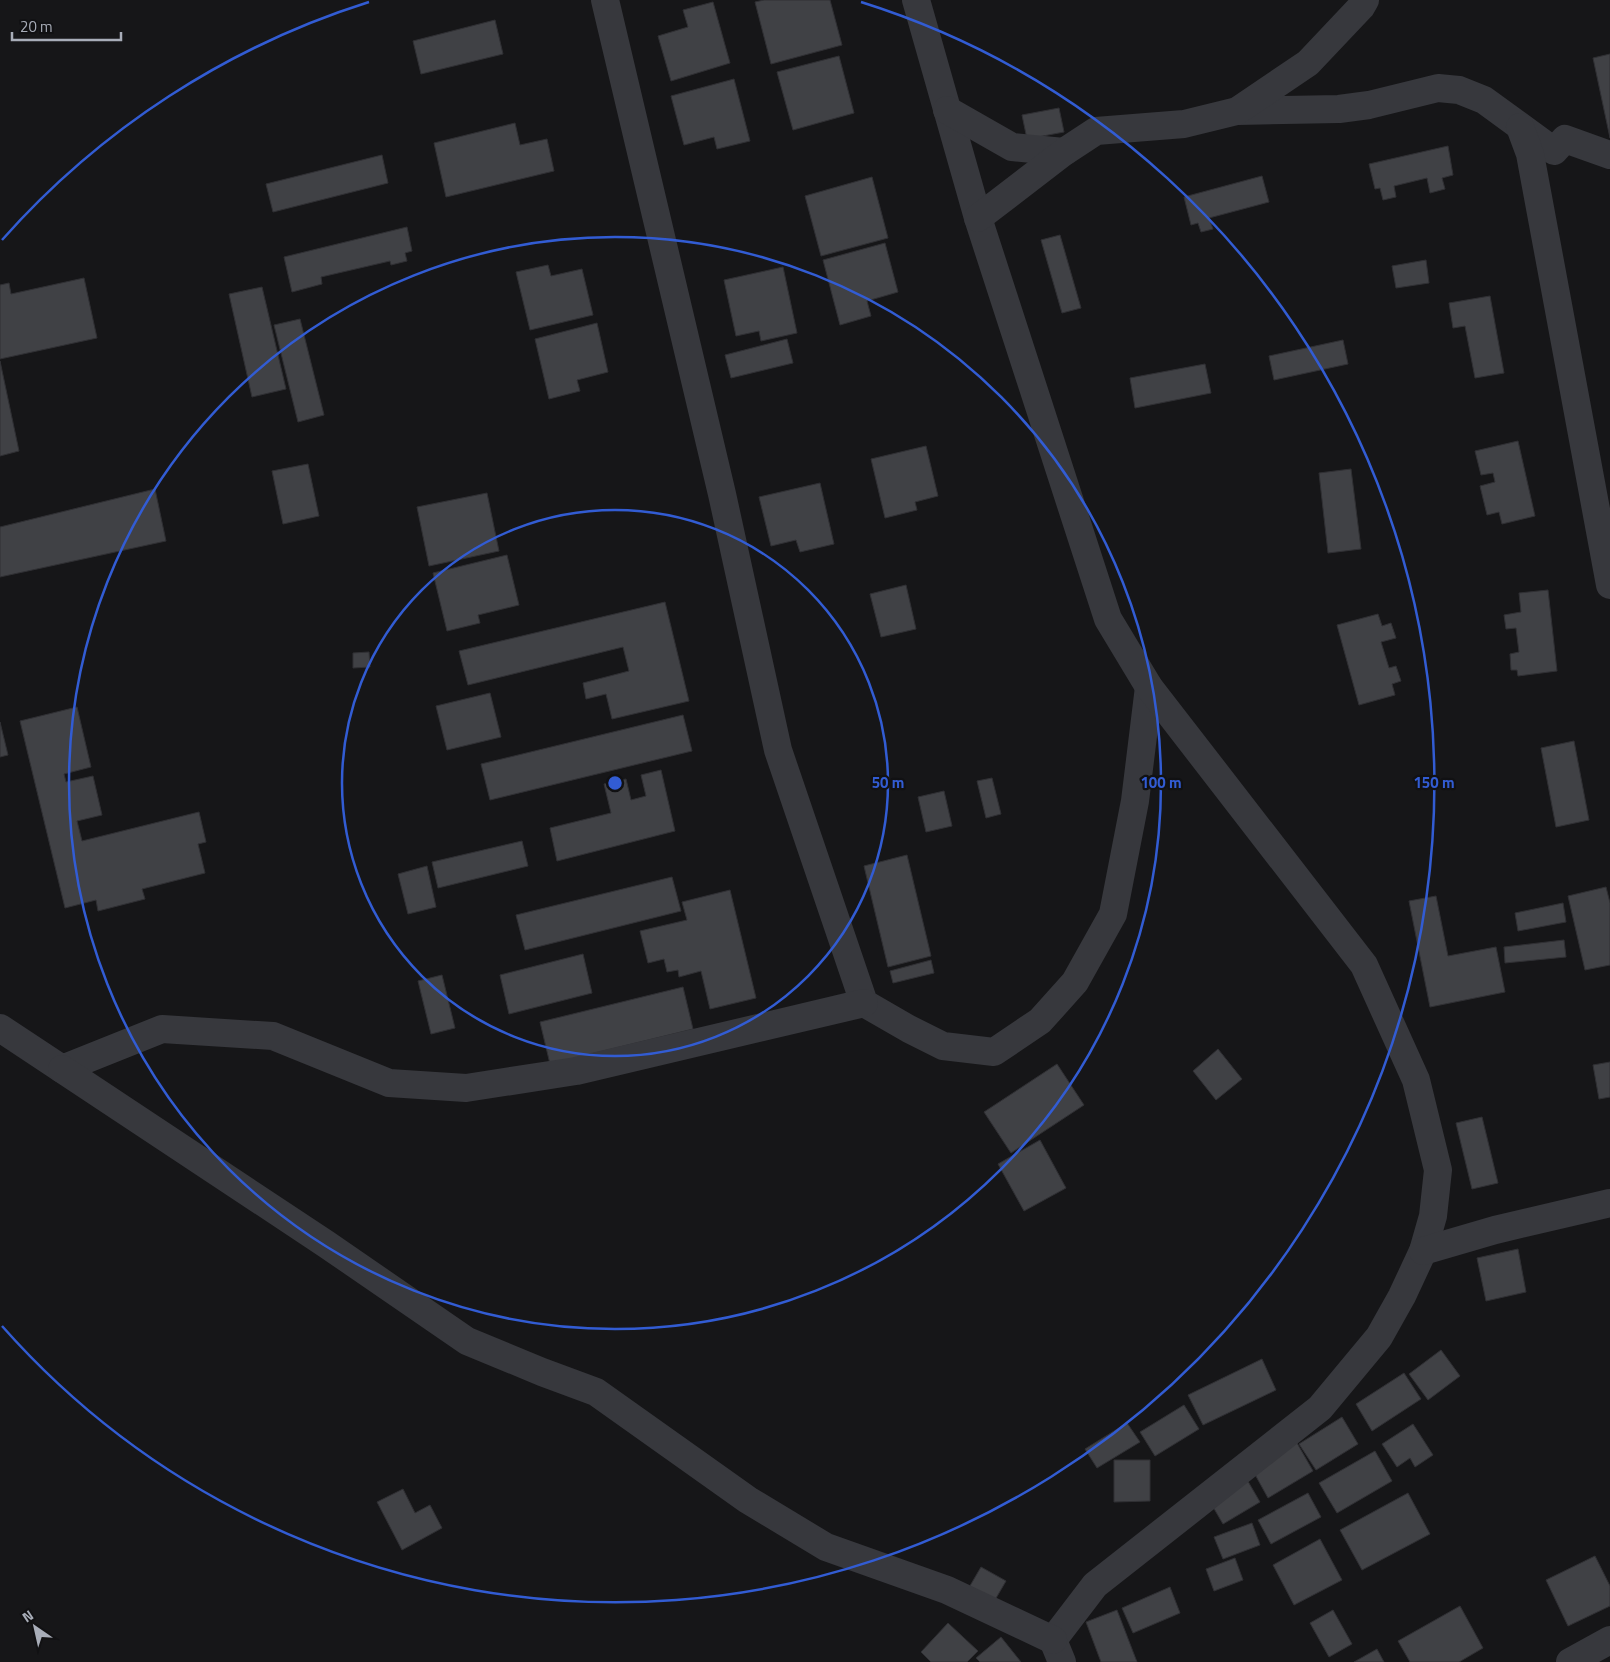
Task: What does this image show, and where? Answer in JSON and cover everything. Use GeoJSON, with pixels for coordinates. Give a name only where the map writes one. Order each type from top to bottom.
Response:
{"type":"FeatureCollection","features":[{"type":"Feature","properties":{"kind":"street"},"geometry":{"type":"LineString","coordinates":[[605,0],[722,494],[778,750],[864,1003],[943,1046],[994,1052],[1040,1021],[1076,982],[1113,914],[1134,800],[1149,687]]}},
{"type":"Feature","properties":{"kind":"street"},"geometry":{"type":"LineString","coordinates":[[0,1028],[318,1238],[467,1341],[596,1392],[748,1500],[826,1547],[947,1590],[1058,1651],[1095,1585],[1320,1408],[1379,1337],[1402,1296],[1423,1250],[1433,1216],[1438,1170],[1416,1080],[1364,965],[1149,687],[1108,619],[978,218],[916,0]]}},
{"type":"Feature","properties":{"kind":"street"},"geometry":{"type":"LineString","coordinates":[[1237,111],[1308,63],[1361,7],[1365,0]]}},
{"type":"Feature","properties":{"kind":"street"},"geometry":{"type":"LineString","coordinates":[[978,218],[1064,152],[1096,131],[1184,124],[1237,111],[1369,106],[1438,88],[1458,90],[1484,100],[1520,127],[1542,152],[1610,585]]}},
{"type":"Feature","properties":{"kind":"street"},"geometry":{"type":"LineString","coordinates":[[947,110],[1012,147],[1064,152]]}},
{"type":"Feature","properties":{"kind":"street"},"geometry":{"type":"LineString","coordinates":[[1542,152],[1565,139],[1610,155]]}},
{"type":"Feature","properties":{"kind":"street"},"geometry":{"type":"LineString","coordinates":[[62,1069],[162,1029],[273,1036],[389,1083],[466,1088],[576,1071],[864,1003]]}},
{"type":"Feature","properties":{"kind":"street"},"geometry":{"type":"LineString","coordinates":[[1423,1250],[1495,1230],[1610,1203]]}},
{"type":"Feature","properties":{"kind":"street"},"geometry":{"type":"LineString","coordinates":[[1570,1662],[1610,1640]]}},
{"type":"Feature","properties":{"kind":"building"},"geometry":{"type":"Polygon","coordinates":[[[764,0],[830,0],[842,45],[771,64],[755,2],[764,0]]]}},
{"type":"Feature","properties":{"kind":"building"},"geometry":{"type":"Polygon","coordinates":[[[713,2],[730,63],[671,81],[658,36],[688,27],[683,10],[713,2]]]}},
{"type":"Feature","properties":{"kind":"building"},"geometry":{"type":"Polygon","coordinates":[[[495,20],[503,54],[421,74],[413,41],[495,20]]]}},
{"type":"Feature","properties":{"kind":"building"},"geometry":{"type":"Polygon","coordinates":[[[1610,54],[1610,138],[1593,58],[1610,54]]]}},
{"type":"Feature","properties":{"kind":"building"},"geometry":{"type":"Polygon","coordinates":[[[839,56],[854,113],[793,130],[777,72],[839,56]]]}},
{"type":"Feature","properties":{"kind":"building"},"geometry":{"type":"Polygon","coordinates":[[[734,79],[750,141],[717,149],[714,137],[684,145],[671,96],[734,79]]]}},
{"type":"Feature","properties":{"kind":"building"},"geometry":{"type":"Polygon","coordinates":[[[1059,108],[1064,132],[1027,139],[1022,115],[1059,108]]]}},
{"type":"Feature","properties":{"kind":"building"},"geometry":{"type":"Polygon","coordinates":[[[515,123],[520,145],[547,139],[554,171],[446,197],[434,143],[515,123]]]}},
{"type":"Feature","properties":{"kind":"building"},"geometry":{"type":"Polygon","coordinates":[[[1448,146],[1453,175],[1442,178],[1445,189],[1430,193],[1427,178],[1394,186],[1396,197],[1383,200],[1380,188],[1375,189],[1369,164],[1448,146]]]}},
{"type":"Feature","properties":{"kind":"building"},"geometry":{"type":"Polygon","coordinates":[[[382,155],[388,183],[273,212],[266,184],[382,155]]]}},
{"type":"Feature","properties":{"kind":"building"},"geometry":{"type":"Polygon","coordinates":[[[1262,176],[1269,202],[1209,218],[1213,229],[1201,232],[1198,223],[1191,225],[1184,197],[1262,176]]]}},
{"type":"Feature","properties":{"kind":"building"},"geometry":{"type":"Polygon","coordinates":[[[872,177],[888,238],[821,256],[805,196],[872,177]]]}},
{"type":"Feature","properties":{"kind":"building"},"geometry":{"type":"Polygon","coordinates":[[[407,227],[412,251],[405,253],[407,261],[391,265],[390,261],[321,277],[322,284],[292,292],[284,257],[407,227]]]}},
{"type":"Feature","properties":{"kind":"building"},"geometry":{"type":"Polygon","coordinates":[[[1060,235],[1081,308],[1062,313],[1041,240],[1060,235]]]}},
{"type":"Feature","properties":{"kind":"building"},"geometry":{"type":"Polygon","coordinates":[[[885,243],[898,292],[867,301],[871,316],[840,325],[823,260],[885,243]]]}},
{"type":"Feature","properties":{"kind":"building"},"geometry":{"type":"Polygon","coordinates":[[[1426,260],[1429,283],[1396,288],[1392,266],[1426,260]]]}},
{"type":"Feature","properties":{"kind":"building"},"geometry":{"type":"Polygon","coordinates":[[[548,265],[551,276],[582,269],[593,315],[530,330],[516,272],[548,265]]]}},
{"type":"Feature","properties":{"kind":"building"},"geometry":{"type":"Polygon","coordinates":[[[783,267],[797,333],[761,341],[759,331],[736,336],[724,280],[783,267]]]}},
{"type":"Feature","properties":{"kind":"building"},"geometry":{"type":"Polygon","coordinates":[[[84,278],[97,338],[0,359],[0,285],[9,283],[11,294],[84,278]]]}},
{"type":"Feature","properties":{"kind":"building"},"geometry":{"type":"Polygon","coordinates":[[[262,287],[286,389],[252,397],[229,294],[262,287]]]}},
{"type":"Feature","properties":{"kind":"building"},"geometry":{"type":"Polygon","coordinates":[[[1490,296],[1504,373],[1475,378],[1465,326],[1453,328],[1449,303],[1490,296]]]}},
{"type":"Feature","properties":{"kind":"building"},"geometry":{"type":"Polygon","coordinates":[[[300,319],[324,415],[298,422],[274,325],[300,319]]]}},
{"type":"Feature","properties":{"kind":"building"},"geometry":{"type":"Polygon","coordinates":[[[597,323],[608,372],[577,380],[580,391],[549,399],[535,339],[597,323]]]}},
{"type":"Feature","properties":{"kind":"building"},"geometry":{"type":"Polygon","coordinates":[[[787,339],[793,363],[731,378],[725,355],[787,339]]]}},
{"type":"Feature","properties":{"kind":"building"},"geometry":{"type":"Polygon","coordinates":[[[1343,340],[1348,364],[1274,380],[1269,356],[1343,340]]]}},
{"type":"Feature","properties":{"kind":"building"},"geometry":{"type":"Polygon","coordinates":[[[0,361],[19,451],[0,456],[0,361]]]}},
{"type":"Feature","properties":{"kind":"building"},"geometry":{"type":"Polygon","coordinates":[[[1205,364],[1211,393],[1135,408],[1130,378],[1205,364]]]}},
{"type":"Feature","properties":{"kind":"building"},"geometry":{"type":"Polygon","coordinates":[[[1518,441],[1535,516],[1502,524],[1499,512],[1487,515],[1480,486],[1495,482],[1493,473],[1481,475],[1475,451],[1518,441]]]}},
{"type":"Feature","properties":{"kind":"building"},"geometry":{"type":"Polygon","coordinates":[[[926,446],[938,496],[915,502],[917,510],[885,518],[871,459],[926,446]]]}},
{"type":"Feature","properties":{"kind":"building"},"geometry":{"type":"Polygon","coordinates":[[[308,464],[319,516],[283,524],[272,471],[308,464]]]}},
{"type":"Feature","properties":{"kind":"building"},"geometry":{"type":"Polygon","coordinates":[[[1351,469],[1361,549],[1328,553],[1319,473],[1351,469]]]}},
{"type":"Feature","properties":{"kind":"building"},"geometry":{"type":"Polygon","coordinates":[[[820,483],[834,544],[800,552],[796,540],[771,546],[759,497],[820,483]]]}},
{"type":"Feature","properties":{"kind":"building"},"geometry":{"type":"Polygon","coordinates":[[[155,489],[166,541],[0,577],[0,527],[155,489]]]}},
{"type":"Feature","properties":{"kind":"building"},"geometry":{"type":"Polygon","coordinates":[[[487,493],[499,551],[429,566],[417,507],[487,493]]]}},
{"type":"Feature","properties":{"kind":"building"},"geometry":{"type":"Polygon","coordinates":[[[507,555],[519,605],[478,615],[480,623],[447,631],[433,573],[507,555]]]}},
{"type":"Feature","properties":{"kind":"building"},"geometry":{"type":"Polygon","coordinates":[[[906,585],[916,629],[881,637],[870,594],[906,585]]]}},
{"type":"Feature","properties":{"kind":"building"},"geometry":{"type":"Polygon","coordinates":[[[1548,590],[1557,671],[1518,676],[1517,670],[1511,670],[1510,654],[1519,652],[1516,628],[1506,629],[1504,615],[1521,612],[1519,593],[1548,590]]]}},
{"type":"Feature","properties":{"kind":"building"},"geometry":{"type":"Polygon","coordinates":[[[665,602],[689,701],[612,719],[606,694],[586,699],[583,683],[629,671],[623,647],[468,685],[459,651],[665,602]]]}},
{"type":"Feature","properties":{"kind":"building"},"geometry":{"type":"Polygon","coordinates":[[[1378,614],[1382,626],[1391,623],[1396,638],[1381,642],[1389,668],[1396,666],[1401,681],[1392,684],[1395,695],[1359,705],[1337,625],[1378,614]]]}},
{"type":"Feature","properties":{"kind":"building"},"geometry":{"type":"Polygon","coordinates":[[[369,652],[370,667],[353,668],[353,653],[369,652]]]}},
{"type":"Feature","properties":{"kind":"building"},"geometry":{"type":"Polygon","coordinates":[[[490,693],[501,737],[447,750],[436,706],[490,693]]]}},
{"type":"Feature","properties":{"kind":"building"},"geometry":{"type":"Polygon","coordinates":[[[77,707],[91,767],[64,774],[66,782],[93,776],[102,815],[77,821],[82,841],[199,812],[206,842],[198,844],[205,873],[142,889],[145,899],[98,911],[96,900],[65,908],[20,721],[77,707]]]}},
{"type":"Feature","properties":{"kind":"building"},"geometry":{"type":"Polygon","coordinates":[[[683,715],[692,751],[490,800],[481,764],[683,715]]]}},
{"type":"Feature","properties":{"kind":"building"},"geometry":{"type":"Polygon","coordinates":[[[0,722],[8,755],[0,757],[0,722]]]}},
{"type":"Feature","properties":{"kind":"building"},"geometry":{"type":"Polygon","coordinates":[[[1574,741],[1589,820],[1556,827],[1541,748],[1574,741]]]}},
{"type":"Feature","properties":{"kind":"building"},"geometry":{"type":"Polygon","coordinates":[[[661,770],[675,831],[557,861],[550,828],[611,813],[604,784],[626,779],[631,800],[646,796],[641,775],[661,770]]]}},
{"type":"Feature","properties":{"kind":"building"},"geometry":{"type":"Polygon","coordinates":[[[992,778],[1001,814],[986,818],[977,781],[992,778]]]}},
{"type":"Feature","properties":{"kind":"building"},"geometry":{"type":"Polygon","coordinates":[[[944,791],[952,826],[926,832],[918,797],[944,791]]]}},
{"type":"Feature","properties":{"kind":"building"},"geometry":{"type":"Polygon","coordinates":[[[522,841],[528,866],[438,888],[432,862],[522,841]]]}},
{"type":"Feature","properties":{"kind":"building"},"geometry":{"type":"Polygon","coordinates":[[[907,855],[931,956],[888,967],[864,866],[907,855]]]}},
{"type":"Feature","properties":{"kind":"building"},"geometry":{"type":"Polygon","coordinates":[[[427,866],[436,907],[408,914],[398,874],[427,866]]]}},
{"type":"Feature","properties":{"kind":"building"},"geometry":{"type":"Polygon","coordinates":[[[672,877],[681,911],[525,950],[516,915],[672,877]]]}},
{"type":"Feature","properties":{"kind":"building"},"geometry":{"type":"Polygon","coordinates":[[[1606,887],[1610,903],[1610,965],[1585,970],[1568,896],[1606,887]]]}},
{"type":"Feature","properties":{"kind":"building"},"geometry":{"type":"Polygon","coordinates":[[[730,890],[756,998],[710,1009],[701,971],[679,977],[678,970],[667,972],[664,959],[648,963],[640,931],[687,920],[682,902],[730,890]]]}},
{"type":"Feature","properties":{"kind":"building"},"geometry":{"type":"Polygon","coordinates":[[[1436,896],[1448,956],[1496,947],[1505,992],[1430,1007],[1409,901],[1436,896]]]}},
{"type":"Feature","properties":{"kind":"building"},"geometry":{"type":"Polygon","coordinates":[[[1563,903],[1566,922],[1518,931],[1515,913],[1563,903]]]}},
{"type":"Feature","properties":{"kind":"building"},"geometry":{"type":"Polygon","coordinates":[[[1564,940],[1566,957],[1505,963],[1504,947],[1564,940]]]}},
{"type":"Feature","properties":{"kind":"building"},"geometry":{"type":"Polygon","coordinates":[[[583,954],[592,993],[509,1014],[500,975],[583,954]]]}},
{"type":"Feature","properties":{"kind":"building"},"geometry":{"type":"Polygon","coordinates":[[[931,960],[934,973],[893,983],[890,971],[931,960]]]}},
{"type":"Feature","properties":{"kind":"building"},"geometry":{"type":"Polygon","coordinates":[[[442,975],[455,1028],[431,1034],[418,981],[442,975]]]}},
{"type":"Feature","properties":{"kind":"building"},"geometry":{"type":"Polygon","coordinates":[[[683,987],[693,1029],[550,1064],[540,1022],[683,987]]]}},
{"type":"Feature","properties":{"kind":"building"},"geometry":{"type":"Polygon","coordinates":[[[1218,1049],[1242,1079],[1216,1100],[1193,1071],[1218,1049]]]}},
{"type":"Feature","properties":{"kind":"building"},"geometry":{"type":"Polygon","coordinates":[[[1610,1062],[1610,1097],[1599,1099],[1593,1065],[1610,1062]]]}},
{"type":"Feature","properties":{"kind":"building"},"geometry":{"type":"Polygon","coordinates":[[[1057,1064],[1084,1105],[1011,1153],[984,1112],[1057,1064]]]}},
{"type":"Feature","properties":{"kind":"building"},"geometry":{"type":"Polygon","coordinates":[[[1482,1117],[1498,1183],[1472,1189],[1456,1123],[1482,1117]]]}},
{"type":"Feature","properties":{"kind":"building"},"geometry":{"type":"Polygon","coordinates":[[[1040,1140],[1066,1188],[1024,1211],[998,1164],[1040,1140]]]}},
{"type":"Feature","properties":{"kind":"building"},"geometry":{"type":"Polygon","coordinates":[[[1518,1249],[1526,1292],[1486,1301],[1477,1258],[1518,1249]]]}},
{"type":"Feature","properties":{"kind":"building"},"geometry":{"type":"Polygon","coordinates":[[[1441,1350],[1460,1376],[1428,1400],[1409,1374],[1441,1350]]]}},
{"type":"Feature","properties":{"kind":"building"},"geometry":{"type":"Polygon","coordinates":[[[1262,1359],[1276,1390],[1203,1425],[1188,1395],[1262,1359]]]}},
{"type":"Feature","properties":{"kind":"building"},"geometry":{"type":"Polygon","coordinates":[[[1404,1373],[1421,1399],[1372,1431],[1356,1404],[1404,1373]]]}},
{"type":"Feature","properties":{"kind":"building"},"geometry":{"type":"Polygon","coordinates":[[[1184,1405],[1199,1429],[1155,1456],[1140,1432],[1184,1405]]]}},
{"type":"Feature","properties":{"kind":"building"},"geometry":{"type":"Polygon","coordinates":[[[1342,1417],[1358,1444],[1316,1470],[1299,1444],[1342,1417]]]}},
{"type":"Feature","properties":{"kind":"building"},"geometry":{"type":"Polygon","coordinates":[[[1127,1423],[1140,1442],[1097,1468],[1085,1449],[1127,1423]]]}},
{"type":"Feature","properties":{"kind":"building"},"geometry":{"type":"Polygon","coordinates":[[[1413,1424],[1433,1455],[1415,1467],[1410,1458],[1397,1467],[1382,1444],[1413,1424]]]}},
{"type":"Feature","properties":{"kind":"building"},"geometry":{"type":"Polygon","coordinates":[[[1297,1443],[1313,1471],[1268,1498],[1252,1469],[1297,1443]]]}},
{"type":"Feature","properties":{"kind":"building"},"geometry":{"type":"Polygon","coordinates":[[[1375,1451],[1392,1481],[1337,1513],[1319,1483],[1375,1451]]]}},
{"type":"Feature","properties":{"kind":"building"},"geometry":{"type":"Polygon","coordinates":[[[1114,1460],[1150,1460],[1150,1501],[1114,1502],[1114,1460]]]}},
{"type":"Feature","properties":{"kind":"building"},"geometry":{"type":"Polygon","coordinates":[[[1246,1478],[1260,1502],[1223,1524],[1209,1500],[1246,1478]]]}},
{"type":"Feature","properties":{"kind":"building"},"geometry":{"type":"Polygon","coordinates":[[[403,1489],[415,1513],[430,1505],[442,1528],[402,1550],[377,1502],[403,1489]]]}},
{"type":"Feature","properties":{"kind":"building"},"geometry":{"type":"Polygon","coordinates":[[[1308,1493],[1321,1517],[1271,1544],[1258,1520],[1308,1493]]]}},
{"type":"Feature","properties":{"kind":"building"},"geometry":{"type":"Polygon","coordinates":[[[1408,1493],[1430,1534],[1362,1570],[1340,1530],[1408,1493]]]}},
{"type":"Feature","properties":{"kind":"building"},"geometry":{"type":"Polygon","coordinates":[[[1252,1523],[1260,1545],[1223,1559],[1214,1537],[1252,1523]]]}},
{"type":"Feature","properties":{"kind":"building"},"geometry":{"type":"Polygon","coordinates":[[[1320,1539],[1342,1580],[1294,1605],[1273,1565],[1320,1539]]]}},
{"type":"Feature","properties":{"kind":"building"},"geometry":{"type":"Polygon","coordinates":[[[1595,1556],[1610,1586],[1610,1606],[1568,1626],[1546,1580],[1595,1556]]]}},
{"type":"Feature","properties":{"kind":"building"},"geometry":{"type":"Polygon","coordinates":[[[1235,1558],[1243,1580],[1214,1591],[1206,1569],[1235,1558]]]}},
{"type":"Feature","properties":{"kind":"building"},"geometry":{"type":"Polygon","coordinates":[[[981,1567],[1006,1581],[992,1605],[967,1591],[981,1567]]]}},
{"type":"Feature","properties":{"kind":"building"},"geometry":{"type":"Polygon","coordinates":[[[1170,1587],[1180,1613],[1133,1633],[1122,1608],[1170,1587]]]}},
{"type":"Feature","properties":{"kind":"building"},"geometry":{"type":"Polygon","coordinates":[[[1460,1606],[1483,1648],[1459,1662],[1410,1662],[1398,1641],[1460,1606]]]}},
{"type":"Feature","properties":{"kind":"building"},"geometry":{"type":"Polygon","coordinates":[[[1117,1610],[1137,1662],[1101,1662],[1086,1622],[1117,1610]]]}},
{"type":"Feature","properties":{"kind":"building"},"geometry":{"type":"Polygon","coordinates":[[[1333,1610],[1352,1644],[1329,1657],[1310,1623],[1333,1610]]]}},
{"type":"Feature","properties":{"kind":"building"},"geometry":{"type":"Polygon","coordinates":[[[948,1623],[978,1651],[967,1662],[931,1662],[921,1652],[948,1623]]]}},
{"type":"Feature","properties":{"kind":"building"},"geometry":{"type":"Polygon","coordinates":[[[1001,1637],[1021,1662],[980,1662],[976,1658],[1001,1637]]]}},
{"type":"Feature","properties":{"kind":"building"},"geometry":{"type":"Polygon","coordinates":[[[1377,1649],[1384,1662],[1354,1662],[1377,1649]]]}}]}
